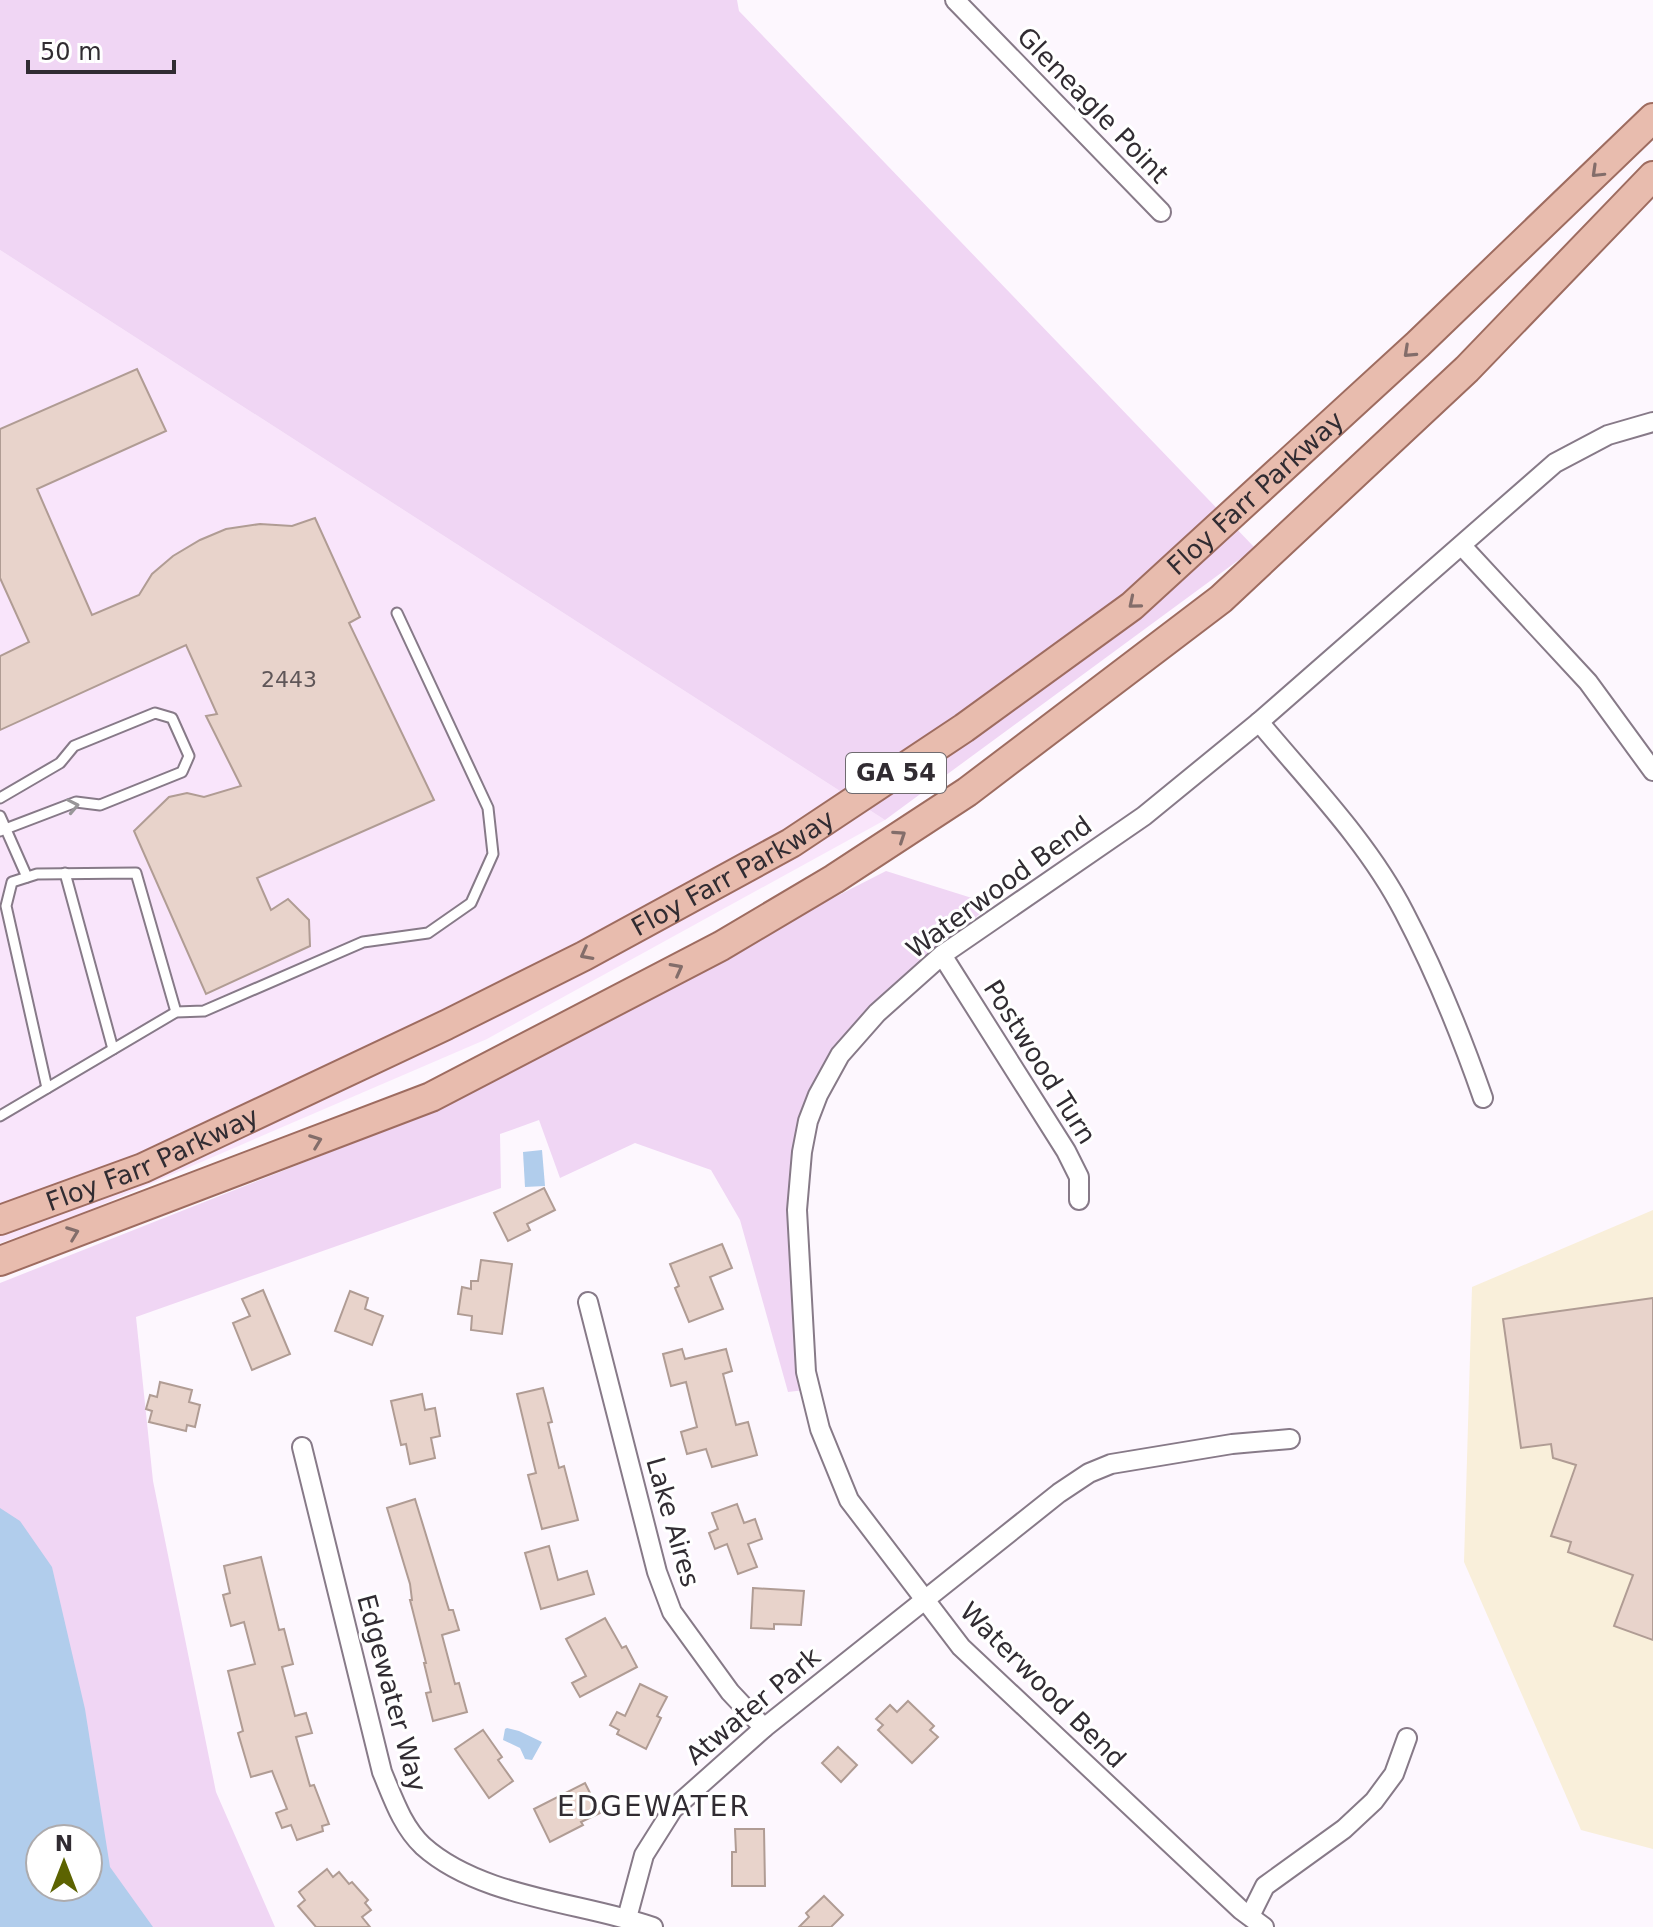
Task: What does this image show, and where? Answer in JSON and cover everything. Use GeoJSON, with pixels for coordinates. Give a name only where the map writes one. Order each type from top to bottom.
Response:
{"type":"FeatureCollection","features":[{"type":"Feature","properties":{"kind":"main road","name":"Floy Farr Parkway"},"geometry":{"type":"LineString","coordinates":[[0,1220],[143,1168],[584,956],[791,843],[964,728],[1132,606],[1418,344],[1653,118]]}},
{"type":"Feature","properties":{"kind":"main road","name":"Floy Farr Parkway"},"geometry":{"type":"LineString","coordinates":[[0,1261],[431,1097],[721,946],[834,879],[967,792],[1221,599],[1467,369],[1653,176]]}},
{"type":"Feature","properties":{"kind":"street","name":"Gleneagle Point"},"geometry":{"type":"LineString","coordinates":[[955,0],[1161,212]]}},
{"type":"Feature","properties":{"kind":"street","name":"Waterwood Bend"},"geometry":{"type":"LineString","coordinates":[[1257,1922],[1104,1784],[961,1647],[849,1500],[820,1429],[806,1372],[797,1210],[808,1121],[840,1055],[877,1013],[942,955],[1144,816],[1259,722],[1555,463],[1608,435],[1653,422]]}},
{"type":"Feature","properties":{"kind":"street"},"geometry":{"type":"LineString","coordinates":[[1462,546],[1588,682],[1653,771]]}},
{"type":"Feature","properties":{"kind":"street"},"geometry":{"type":"LineString","coordinates":[[1259,722],[1355,837],[1404,911],[1465,1045],[1483,1098]]}},
{"type":"Feature","properties":{"kind":"street","name":"Postwood Turn"},"geometry":{"type":"LineString","coordinates":[[942,955],[1066,1151],[1079,1177],[1079,1200]]}},
{"type":"Feature","properties":{"kind":"street","name":"Lake Aires"},"geometry":{"type":"LineString","coordinates":[[588,1302],[657,1572],[672,1612],[730,1692],[764,1728]]}},
{"type":"Feature","properties":{"kind":"street","name":"Atwater Park"},"geometry":{"type":"LineString","coordinates":[[627,1918],[644,1855],[673,1809],[764,1728],[1059,1493],[1089,1473],[1111,1464],[1290,1439]]}},
{"type":"Feature","properties":{"kind":"street","name":"Edgewater Way"},"geometry":{"type":"LineString","coordinates":[[302,1447],[382,1772],[400,1815],[421,1844],[450,1867],[506,1889],[653,1927]]}},
{"type":"Feature","properties":{"kind":"street"},"geometry":{"type":"LineString","coordinates":[[1257,1922],[1265,1886],[1344,1829],[1374,1801],[1394,1774],[1407,1738]]}},
{"type":"Feature","properties":{"kind":"lane"},"geometry":{"type":"LineString","coordinates":[[0,1116],[176,1012],[204,1011],[363,942],[428,933],[471,903],[493,854],[488,808],[397,613]]}},
{"type":"Feature","properties":{"kind":"lane"},"geometry":{"type":"LineString","coordinates":[[0,798],[60,763],[74,746],[155,713],[172,718],[189,756],[182,772],[100,805],[76,802],[3,830]]}},
{"type":"Feature","properties":{"kind":"lane"},"geometry":{"type":"LineString","coordinates":[[0,816],[3,830],[27,877]]}},
{"type":"Feature","properties":{"kind":"lane"},"geometry":{"type":"LineString","coordinates":[[65,873],[113,1049]]}},
{"type":"Feature","properties":{"kind":"lane"},"geometry":{"type":"LineString","coordinates":[[47,1088],[6,906],[12,882],[37,874],[136,873],[176,1012]]}},
{"type":"Feature","properties":{"kind":"shaded area"},"geometry":{"type":"Polygon","coordinates":[[[0,0],[737,0],[739,11],[1255,548],[885,820],[0,250],[0,0]]]}},
{"type":"Feature","properties":{"kind":"shaded area"},"geometry":{"type":"Polygon","coordinates":[[[0,250],[885,820],[487,1039],[64,1221],[0,1243],[0,250]]]}},
{"type":"Feature","properties":{"kind":"shaded area"},"geometry":{"type":"Polygon","coordinates":[[[886,871],[991,904],[863,1018],[812,1092],[791,1215],[805,1390],[788,1392],[740,1220],[711,1170],[635,1143],[560,1178],[539,1120],[500,1134],[501,1188],[136,1317],[153,1481],[216,1792],[275,1927],[124,1927],[104,1863],[104,1823],[92,1823],[0,1530],[0,1283],[426,1114],[684,980],[747,942],[886,871]]]}},
{"type":"Feature","properties":{"kind":"shaded area"},"geometry":{"type":"Polygon","coordinates":[[[1653,1210],[1653,1849],[1581,1830],[1464,1562],[1472,1287],[1653,1210]]]}},
{"type":"Feature","properties":{"kind":"water"},"geometry":{"type":"Polygon","coordinates":[[[542,1150],[545,1186],[525,1187],[523,1152],[542,1150]]]}},
{"type":"Feature","properties":{"kind":"water"},"geometry":{"type":"Polygon","coordinates":[[[0,1508],[20,1521],[52,1567],[85,1709],[103,1823],[24,1823],[24,1903],[104,1903],[104,1829],[110,1867],[153,1927],[0,1927],[0,1508]]]}},
{"type":"Feature","properties":{"kind":"water"},"geometry":{"type":"Polygon","coordinates":[[[507,1728],[542,1742],[532,1760],[525,1759],[520,1748],[503,1740],[507,1728]]]}},
{"type":"Feature","properties":{"kind":"building"},"geometry":{"type":"Polygon","coordinates":[[[137,369],[166,431],[37,489],[92,615],[139,595],[152,574],[173,556],[200,540],[226,529],[260,524],[292,526],[315,518],[360,617],[349,623],[434,800],[257,878],[271,910],[288,899],[309,920],[310,946],[206,994],[134,831],[169,797],[187,793],[204,797],[241,786],[206,716],[217,714],[186,645],[0,730],[0,656],[29,642],[0,578],[0,429],[137,369]]]}},
{"type":"Feature","properties":{"kind":"building"},"geometry":{"type":"Polygon","coordinates":[[[544,1188],[555,1210],[527,1224],[530,1230],[508,1241],[494,1213],[544,1188]]]}},
{"type":"Feature","properties":{"kind":"building"},"geometry":{"type":"Polygon","coordinates":[[[722,1244],[732,1268],[710,1277],[723,1309],[689,1322],[675,1288],[679,1286],[670,1264],[722,1244]]]}},
{"type":"Feature","properties":{"kind":"building"},"geometry":{"type":"Polygon","coordinates":[[[481,1260],[512,1264],[502,1334],[471,1330],[472,1316],[458,1314],[462,1287],[471,1289],[471,1281],[478,1281],[481,1260]]]}},
{"type":"Feature","properties":{"kind":"building"},"geometry":{"type":"Polygon","coordinates":[[[263,1290],[290,1354],[252,1370],[233,1323],[250,1316],[242,1299],[263,1290]]]}},
{"type":"Feature","properties":{"kind":"building"},"geometry":{"type":"Polygon","coordinates":[[[350,1291],[368,1298],[365,1309],[383,1316],[372,1345],[335,1331],[350,1291]]]}},
{"type":"Feature","properties":{"kind":"building"},"geometry":{"type":"Polygon","coordinates":[[[1653,1298],[1653,1640],[1614,1626],[1633,1575],[1568,1552],[1571,1542],[1551,1536],[1576,1465],[1553,1458],[1551,1444],[1521,1448],[1503,1319],[1653,1298]]]}},
{"type":"Feature","properties":{"kind":"building"},"geometry":{"type":"Polygon","coordinates":[[[682,1349],[685,1359],[726,1349],[732,1371],[723,1374],[736,1425],[748,1422],[757,1455],[712,1467],[706,1449],[687,1454],[681,1432],[697,1427],[686,1382],[671,1386],[663,1354],[682,1349]]]}},
{"type":"Feature","properties":{"kind":"building"},"geometry":{"type":"Polygon","coordinates":[[[160,1382],[192,1390],[189,1402],[200,1405],[195,1427],[187,1425],[186,1431],[149,1422],[152,1411],[146,1409],[150,1395],[157,1397],[160,1382]]]}},
{"type":"Feature","properties":{"kind":"building"},"geometry":{"type":"Polygon","coordinates":[[[543,1388],[559,1468],[564,1466],[578,1520],[542,1529],[528,1475],[536,1473],[517,1394],[543,1388]]]}},
{"type":"Feature","properties":{"kind":"building"},"geometry":{"type":"Polygon","coordinates":[[[422,1394],[425,1410],[435,1408],[440,1436],[431,1438],[435,1458],[410,1464],[406,1444],[401,1445],[391,1401],[422,1394]]]}},
{"type":"Feature","properties":{"kind":"building"},"geometry":{"type":"Polygon","coordinates":[[[415,1499],[449,1610],[453,1610],[459,1630],[442,1635],[455,1684],[459,1683],[467,1712],[433,1721],[426,1693],[431,1692],[410,1600],[410,1584],[387,1508],[415,1499]]]}},
{"type":"Feature","properties":{"kind":"building"},"geometry":{"type":"Polygon","coordinates":[[[737,1504],[744,1523],[755,1519],[762,1539],[748,1544],[757,1567],[738,1574],[727,1544],[715,1549],[709,1533],[718,1529],[712,1513],[737,1504]]]}},
{"type":"Feature","properties":{"kind":"building"},"geometry":{"type":"Polygon","coordinates":[[[549,1546],[558,1580],[587,1571],[594,1594],[541,1609],[525,1553],[549,1546]]]}},
{"type":"Feature","properties":{"kind":"building"},"geometry":{"type":"Polygon","coordinates":[[[261,1557],[279,1630],[284,1629],[293,1664],[282,1667],[295,1716],[306,1713],[312,1733],[296,1737],[310,1786],[314,1785],[329,1824],[322,1826],[323,1831],[297,1840],[291,1825],[282,1828],[276,1813],[287,1809],[272,1771],[251,1777],[238,1733],[243,1731],[228,1671],[255,1664],[244,1622],[231,1626],[223,1595],[230,1593],[224,1566],[261,1557]]]}},
{"type":"Feature","properties":{"kind":"building"},"geometry":{"type":"Polygon","coordinates":[[[753,1588],[804,1591],[801,1625],[774,1624],[774,1629],[751,1628],[753,1588]]]}},
{"type":"Feature","properties":{"kind":"building"},"geometry":{"type":"Polygon","coordinates":[[[605,1618],[637,1667],[580,1697],[572,1683],[586,1676],[566,1639],[605,1618]]]}},
{"type":"Feature","properties":{"kind":"building"},"geometry":{"type":"Polygon","coordinates":[[[640,1684],[667,1697],[646,1749],[617,1734],[619,1730],[610,1725],[617,1712],[625,1716],[640,1684]]]}},
{"type":"Feature","properties":{"kind":"building"},"geometry":{"type":"Polygon","coordinates":[[[908,1701],[934,1726],[930,1730],[938,1737],[912,1763],[878,1730],[883,1725],[876,1719],[890,1705],[897,1712],[908,1701]]]}},
{"type":"Feature","properties":{"kind":"building"},"geometry":{"type":"Polygon","coordinates":[[[483,1730],[502,1757],[498,1760],[513,1781],[489,1798],[455,1749],[483,1730]]]}},
{"type":"Feature","properties":{"kind":"building"},"geometry":{"type":"Polygon","coordinates":[[[838,1747],[857,1765],[841,1782],[822,1763],[838,1747]]]}},
{"type":"Feature","properties":{"kind":"building"},"geometry":{"type":"Polygon","coordinates":[[[585,1783],[600,1813],[550,1842],[534,1809],[585,1783]]]}},
{"type":"Feature","properties":{"kind":"building"},"geometry":{"type":"Polygon","coordinates":[[[735,1829],[764,1829],[765,1886],[732,1886],[735,1829]]]}},
{"type":"Feature","properties":{"kind":"building"},"geometry":{"type":"Polygon","coordinates":[[[327,1869],[333,1877],[339,1872],[368,1900],[365,1903],[371,1910],[362,1917],[370,1927],[316,1927],[298,1906],[305,1900],[299,1892],[327,1869]]]}},
{"type":"Feature","properties":{"kind":"building"},"geometry":{"type":"Polygon","coordinates":[[[824,1896],[843,1915],[831,1927],[799,1927],[809,1917],[806,1913],[824,1896]]]}},
{"type":"Feature","properties":{"kind":"district","name":"EDGEWATER"},"geometry":{"type":"Point","coordinates":[654,1806]}}]}
